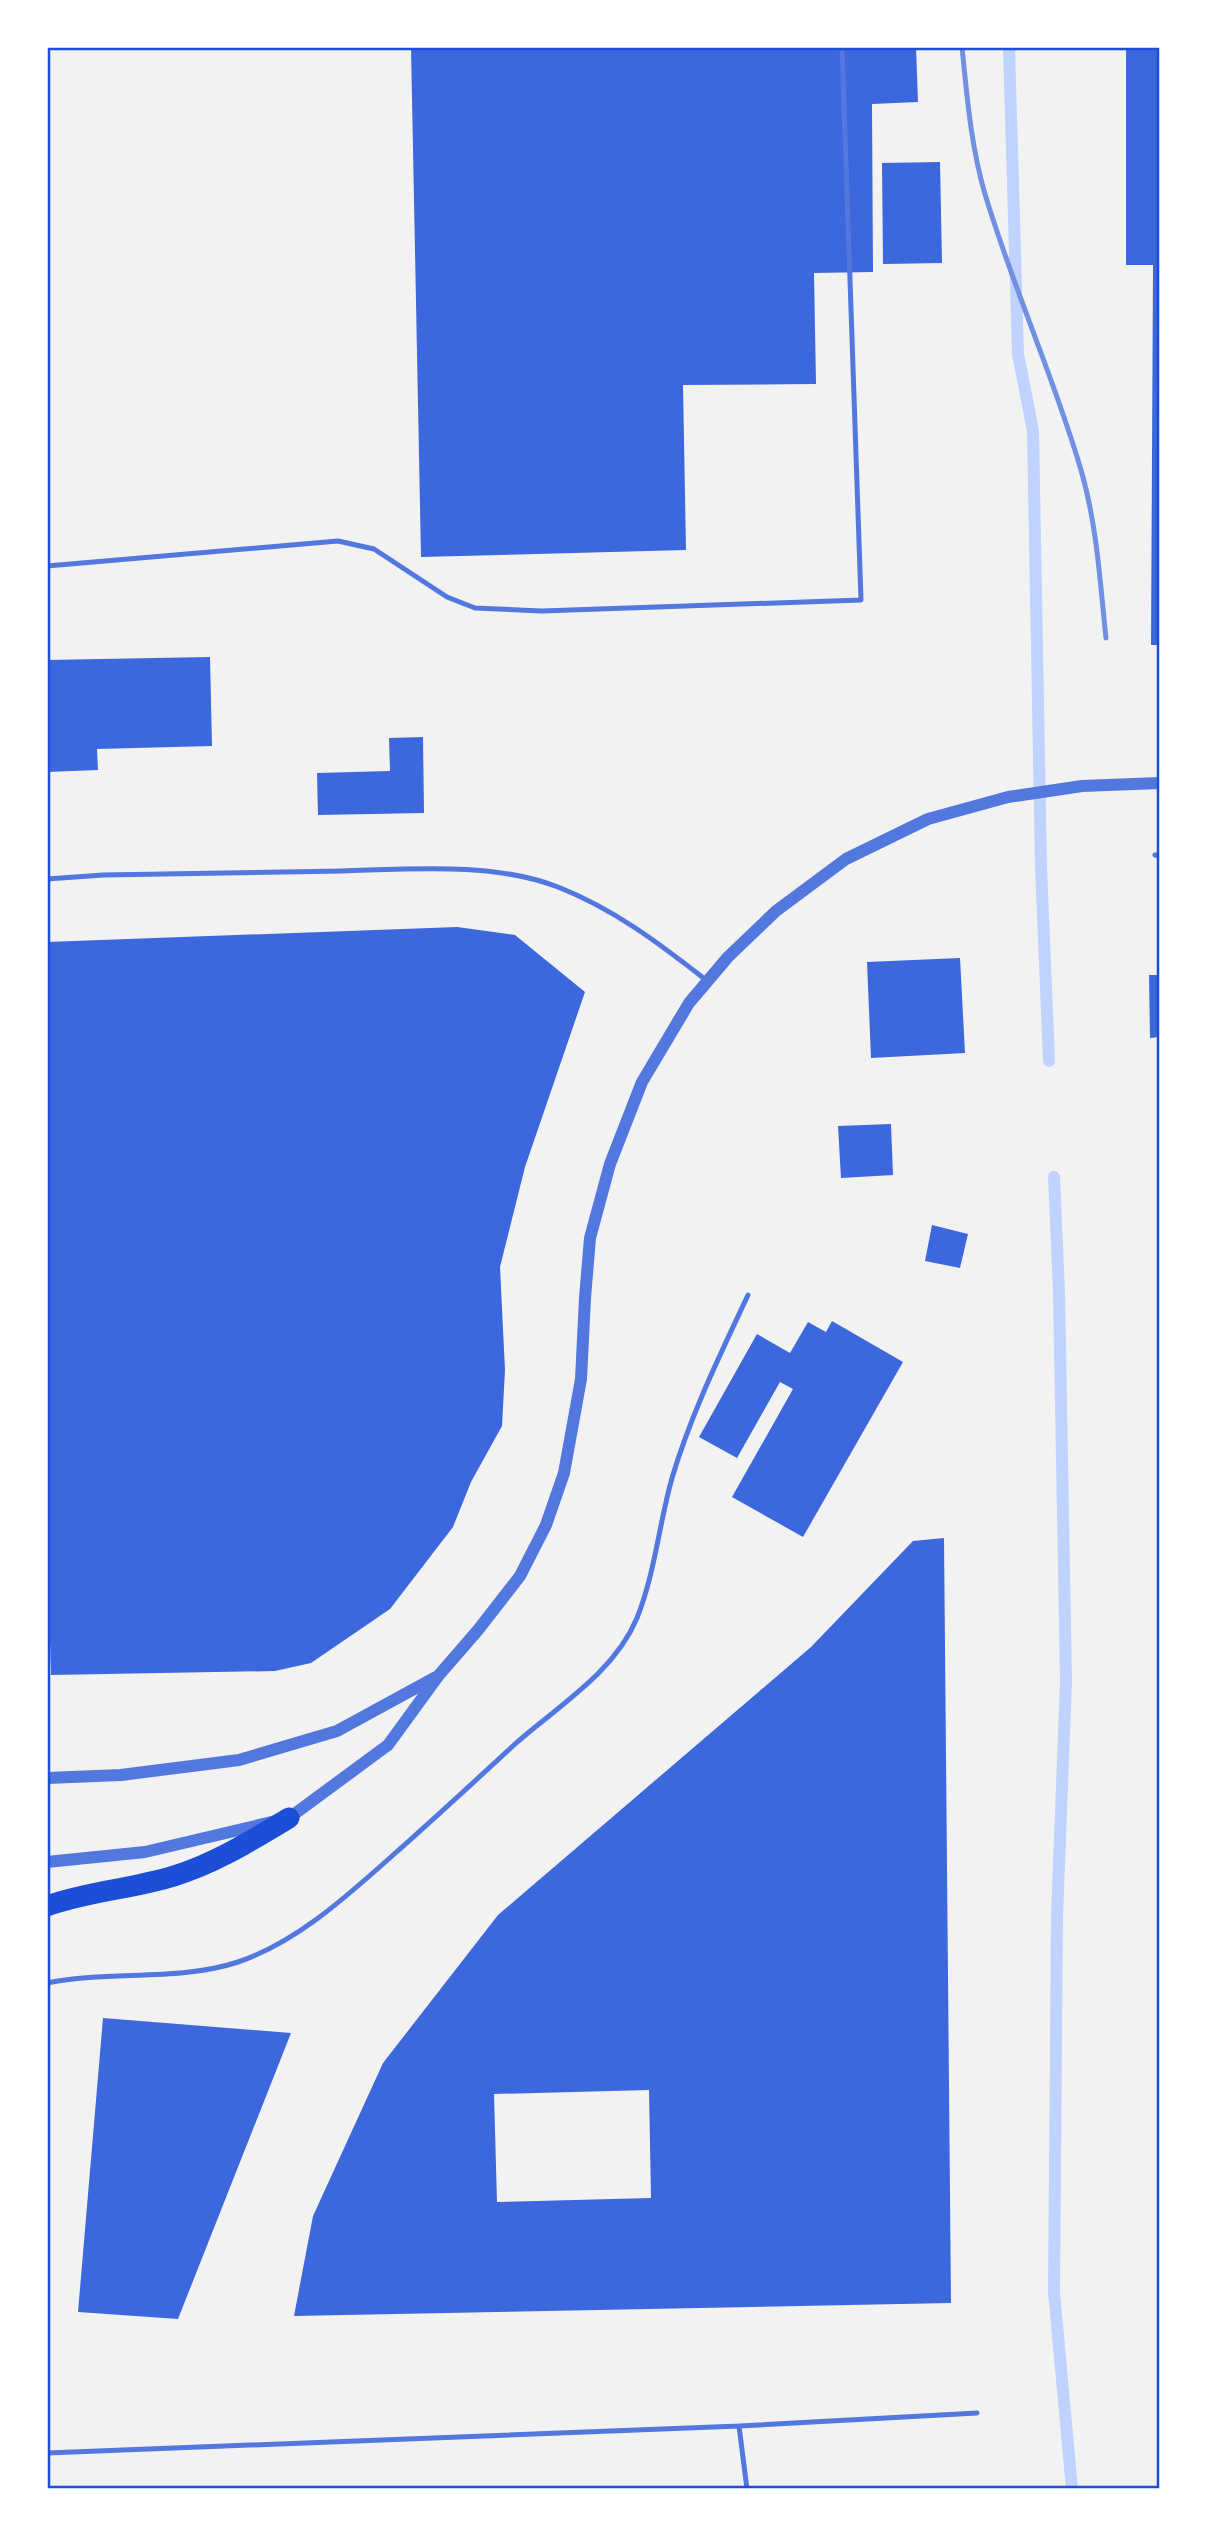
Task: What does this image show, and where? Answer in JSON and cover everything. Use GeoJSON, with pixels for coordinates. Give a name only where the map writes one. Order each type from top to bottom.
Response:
{"type":"FeatureCollection","features":[{"type":"Feature","properties":{"kind":"highway"},"geometry":{"type":"LineString","coordinates":[[56,1903],[172,1877],[222,1857],[289,1818]]}},
{"type":"Feature","properties":{"kind":"street"},"geometry":{"type":"LineString","coordinates":[[47,1862],[145,1852],[289,1818],[388,1745],[439,1675],[520,1576],[546,1525],[564,1473],[581,1378],[590,1238],[610,1164],[642,1082],[689,1003],[706,980],[776,911],[846,859],[928,819],[1008,797],[1082,786],[1160,783]]}},
{"type":"Feature","properties":{"kind":"street"},"geometry":{"type":"LineString","coordinates":[[47,1778],[121,1775],[239,1760],[337,1731],[439,1675]]}},
{"type":"Feature","properties":{"kind":"lane"},"geometry":{"type":"LineString","coordinates":[[47,566],[338,541],[374,549],[447,597],[475,608],[542,611],[861,600],[842,47]]}},
{"type":"Feature","properties":{"kind":"lane"},"geometry":{"type":"LineString","coordinates":[[47,879],[103,874],[441,869],[506,874],[556,886],[608,909],[659,943],[706,980]]}},
{"type":"Feature","properties":{"kind":"lane"},"geometry":{"type":"LineString","coordinates":[[47,1983],[105,1975],[206,1970],[240,1961],[275,1945],[355,1889],[544,1719],[605,1668],[624,1644],[637,1618],[649,1581],[671,1482],[687,1427],[748,1295]]}},
{"type":"Feature","properties":{"kind":"lane"},"geometry":{"type":"LineString","coordinates":[[47,2453],[739,2426],[976,2413]]}},
{"type":"Feature","properties":{"kind":"lane"},"geometry":{"type":"LineString","coordinates":[[739,2426],[747,2489]]}},
{"type":"Feature","properties":{"kind":"building"},"geometry":{"type":"Polygon","coordinates":[[[411,47],[916,47],[918,102],[872,104],[873,272],[814,273],[816,384],[683,385],[686,550],[421,557],[411,47]]]}},
{"type":"Feature","properties":{"kind":"building"},"geometry":{"type":"Polygon","coordinates":[[[1126,47],[1160,47],[1160,645],[1151,645],[1153,265],[1126,265],[1126,47]]]}},
{"type":"Feature","properties":{"kind":"building"},"geometry":{"type":"Polygon","coordinates":[[[940,162],[942,263],[883,264],[882,163],[940,162]]]}},
{"type":"Feature","properties":{"kind":"building"},"geometry":{"type":"Polygon","coordinates":[[[210,657],[212,746],[97,749],[98,770],[47,772],[47,660],[210,657]]]}},
{"type":"Feature","properties":{"kind":"building"},"geometry":{"type":"Polygon","coordinates":[[[423,737],[424,813],[318,815],[317,773],[390,771],[389,738],[423,737]]]}},
{"type":"Feature","properties":{"kind":"building"},"geometry":{"type":"Polygon","coordinates":[[[457,927],[515,935],[585,992],[525,1167],[500,1267],[505,1370],[502,1426],[471,1482],[453,1527],[390,1609],[311,1663],[275,1671],[51,1675],[47,1538],[47,942],[457,927]]]}},
{"type":"Feature","properties":{"kind":"building"},"geometry":{"type":"Polygon","coordinates":[[[960,958],[965,1053],[871,1058],[867,962],[960,958]]]}},
{"type":"Feature","properties":{"kind":"building"},"geometry":{"type":"Polygon","coordinates":[[[1149,975],[1160,975],[1160,1037],[1150,1038],[1149,975]]]}},
{"type":"Feature","properties":{"kind":"building"},"geometry":{"type":"Polygon","coordinates":[[[891,1124],[893,1175],[841,1178],[838,1126],[891,1124]]]}},
{"type":"Feature","properties":{"kind":"building"},"geometry":{"type":"Polygon","coordinates":[[[932,1225],[968,1234],[960,1268],[925,1261],[932,1225]]]}},
{"type":"Feature","properties":{"kind":"building"},"geometry":{"type":"Polygon","coordinates":[[[832,1321],[903,1362],[803,1537],[732,1497],[793,1389],[780,1382],[737,1458],[699,1437],[757,1334],[790,1353],[808,1322],[826,1332],[832,1321]]]}},
{"type":"Feature","properties":{"kind":"building"},"geometry":{"type":"Polygon","coordinates":[[[944,1538],[951,2303],[294,2316],[313,2216],[383,2063],[498,1915],[811,1647],[913,1541],[944,1538]],[[649,2090],[494,2094],[497,2202],[651,2198],[649,2090]]]}},
{"type":"Feature","properties":{"kind":"building"},"geometry":{"type":"Polygon","coordinates":[[[103,2018],[291,2033],[178,2319],[78,2312],[103,2018]]]}},
{"type":"Feature","properties":{"kind":"waterway"},"geometry":{"type":"LineString","coordinates":[[1009,47],[1018,354],[1033,431],[1041,867],[1049,1061]]}},
{"type":"Feature","properties":{"kind":"waterway"},"geometry":{"type":"LineString","coordinates":[[1054,1177],[1059,1292],[1066,1681],[1057,1916],[1054,2292],[1072,2489]]}},
{"type":"Feature","properties":{"kind":"railway"},"geometry":{"type":"LineString","coordinates":[[962,47],[973,140],[985,194],[1081,470],[1091,512],[1106,638]]}}]}
